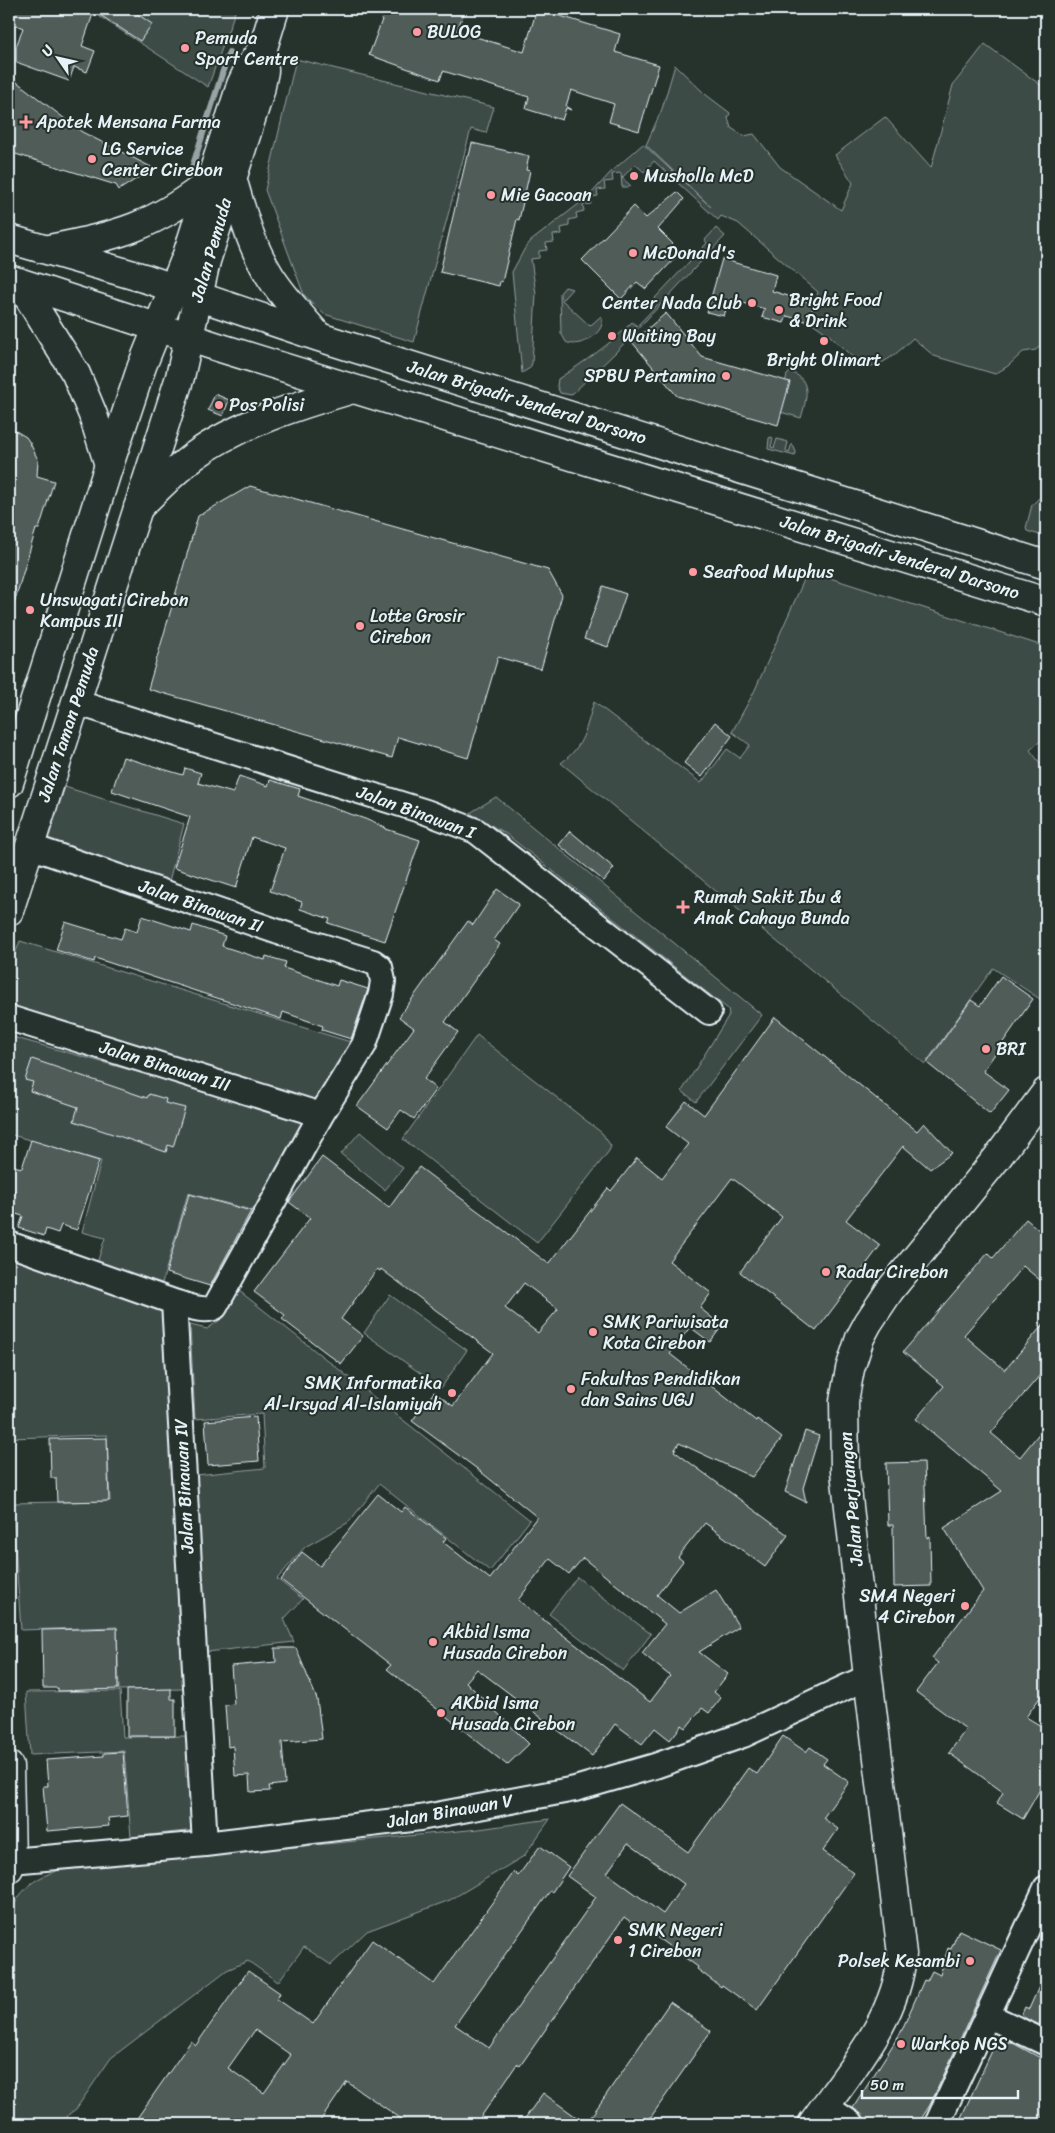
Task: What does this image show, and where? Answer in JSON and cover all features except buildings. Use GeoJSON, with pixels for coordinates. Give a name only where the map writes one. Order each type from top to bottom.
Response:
{"type":"FeatureCollection","features":[{"type":"Feature","properties":{"kind":"main road","name":"Jalan Pemuda"},"geometry":{"type":"LineString","coordinates":[[189,336],[186,292],[187,255],[221,179],[264,71],[263,48],[275,9]]}},
{"type":"Feature","properties":{"kind":"main road"},"geometry":{"type":"LineString","coordinates":[[45,250],[109,236],[146,224],[221,179],[259,257],[271,277],[319,337]]}},
{"type":"Feature","properties":{"kind":"main road","name":"Jalan Brigadir Jenderal Darsono"},"geometry":{"type":"LineString","coordinates":[[9,239],[186,292],[319,337],[1046,565]]}},
{"type":"Feature","properties":{"kind":"main road"},"geometry":{"type":"LineString","coordinates":[[14,281],[76,374],[93,415],[109,466]]}},
{"type":"Feature","properties":{"kind":"main road","name":"Jalan Brigadir Jenderal Darsono"},"geometry":{"type":"LineString","coordinates":[[14,281],[353,389],[1046,602]]}},
{"type":"Feature","properties":{"kind":"main road","name":"Jalan Pemuda"},"geometry":{"type":"LineString","coordinates":[[158,326],[186,292]]}},
{"type":"Feature","properties":{"kind":"main road"},"geometry":{"type":"LineString","coordinates":[[9,783],[109,466],[142,366],[158,326]]}},
{"type":"Feature","properties":{"kind":"main road","name":"Jalan Taman Pemuda"},"geometry":{"type":"LineString","coordinates":[[9,912],[180,377],[189,336]]}},
{"type":"Feature","properties":{"kind":"main road"},"geometry":{"type":"LineString","coordinates":[[138,508],[196,454],[227,436],[307,402],[353,389]]}},
{"type":"Feature","properties":{"kind":"main road"},"geometry":{"type":"LineString","coordinates":[[34,703],[73,708]]}},
{"type":"Feature","properties":{"kind":"main road","name":"Jalan Perjuangan"},"geometry":{"type":"LineString","coordinates":[[819,2115],[881,2022],[894,1993],[901,1966],[901,1941],[868,1677],[845,1471],[844,1401],[860,1338],[868,1323],[890,1290],[996,1158],[1046,1092]]}},
{"type":"Feature","properties":{"kind":"main road"},"geometry":{"type":"LineString","coordinates":[[9,1766],[10,1864]]}},
{"type":"Feature","properties":{"kind":"street","name":"Jalan Binawan I"},"geometry":{"type":"LineString","coordinates":[[73,708],[426,812],[476,832],[709,1012]]}},
{"type":"Feature","properties":{"kind":"street","name":"Jalan Binawan II"},"geometry":{"type":"LineString","coordinates":[[29,846],[292,937],[373,962],[380,967],[383,982],[375,1014],[364,1045],[321,1115]]}},
{"type":"Feature","properties":{"kind":"street","name":"Jalan Binawan III"},"geometry":{"type":"LineString","coordinates":[[9,1018],[321,1115]]}},
{"type":"Feature","properties":{"kind":"street"},"geometry":{"type":"LineString","coordinates":[[9,1244],[174,1302],[211,1310],[215,1307],[321,1115]]}},
{"type":"Feature","properties":{"kind":"street","name":"Jalan Binawan IV"},"geometry":{"type":"LineString","coordinates":[[174,1302],[205,1844]]}},
{"type":"Feature","properties":{"kind":"street","name":"Jalan Binawan V"},"geometry":{"type":"LineString","coordinates":[[10,1864],[205,1844],[420,1818],[575,1789],[656,1766],[743,1735],[868,1677]]}},
{"type":"Feature","properties":{"kind":"street"},"geometry":{"type":"LineString","coordinates":[[937,2124],[1046,1888]]}},
{"type":"Feature","properties":{"kind":"street"},"geometry":{"type":"LineString","coordinates":[[987,2015],[1046,2043]]}},
{"type":"Feature","properties":{"kind":"street"},"geometry":{"type":"LineString","coordinates":[[819,2115],[852,2124]]}},
{"type":"Feature","properties":{"kind":"shaded area","name":"Pemuda Sport Centre"},"geometry":{"type":"Polygon","coordinates":[[[88,9],[236,9],[208,87],[88,9]]]}},
{"type":"Feature","properties":{"kind":"shaded area"},"geometry":{"type":"Polygon","coordinates":[[[985,44],[1046,89],[1046,339],[1036,350],[1023,352],[1008,366],[995,374],[934,356],[913,338],[896,354],[884,361],[863,367],[828,334],[811,322],[818,292],[738,223],[721,216],[718,220],[654,161],[644,172],[635,164],[622,178],[631,186],[629,187],[622,187],[621,173],[612,174],[613,181],[604,182],[605,189],[597,190],[598,196],[590,197],[591,204],[583,205],[584,211],[576,213],[577,218],[569,220],[569,226],[561,228],[562,234],[553,235],[554,242],[546,243],[547,250],[539,251],[539,258],[531,259],[536,294],[532,363],[530,368],[522,373],[512,272],[531,241],[589,196],[611,172],[643,144],[711,207],[646,145],[662,109],[675,65],[705,94],[730,113],[728,118],[731,128],[744,136],[754,134],[780,167],[841,210],[853,183],[835,155],[885,117],[931,168],[953,85],[985,44]]]}},
{"type":"Feature","properties":{"kind":"shaded area"},"geometry":{"type":"Polygon","coordinates":[[[296,59],[494,107],[486,133],[471,129],[414,342],[324,314],[304,295],[265,190],[296,59]]]}},
{"type":"Feature","properties":{"kind":"shaded area"},"geometry":{"type":"Polygon","coordinates":[[[716,228],[725,236],[615,353],[571,395],[560,393],[557,386],[558,379],[606,345],[632,322],[637,326],[659,303],[655,298],[707,243],[705,240],[716,228]]]}},
{"type":"Feature","properties":{"kind":"shaded area"},"geometry":{"type":"Polygon","coordinates":[[[565,287],[572,289],[562,300],[590,326],[601,316],[601,328],[585,341],[572,344],[566,342],[561,333],[560,293],[565,287]]]}},
{"type":"Feature","properties":{"kind":"shaded area"},"geometry":{"type":"Polygon","coordinates":[[[790,372],[797,375],[805,385],[806,398],[801,418],[777,411],[787,375],[790,372]]]}},
{"type":"Feature","properties":{"kind":"shaded area"},"geometry":{"type":"Polygon","coordinates":[[[769,438],[773,438],[771,447],[774,448],[777,439],[788,442],[786,451],[789,452],[792,444],[796,452],[795,456],[768,449],[769,438]]]}},
{"type":"Feature","properties":{"kind":"shaded area"},"geometry":{"type":"Polygon","coordinates":[[[1039,498],[1046,508],[1046,537],[1027,531],[1026,528],[1032,505],[1039,498]]]}},
{"type":"Feature","properties":{"kind":"shaded area"},"geometry":{"type":"Polygon","coordinates":[[[808,571],[1046,647],[1046,736],[1030,750],[1046,771],[1046,1003],[993,968],[925,1064],[561,763],[580,743],[594,702],[701,783],[727,749],[740,758],[750,745],[732,732],[754,692],[808,571]]]}},
{"type":"Feature","properties":{"kind":"shaded area"},"geometry":{"type":"Polygon","coordinates":[[[65,787],[184,824],[168,885],[46,846],[65,787]]]}},
{"type":"Feature","properties":{"kind":"shaded area"},"geometry":{"type":"Polygon","coordinates":[[[496,797],[762,1015],[696,1102],[682,1091],[729,1015],[728,1009],[506,834],[470,813],[496,797]]]}},
{"type":"Feature","properties":{"kind":"shaded area"},"geometry":{"type":"Polygon","coordinates":[[[20,941],[354,1043],[316,1099],[306,1100],[9,1007],[9,971],[20,941]]]}},
{"type":"Feature","properties":{"kind":"shaded area"},"geometry":{"type":"Polygon","coordinates":[[[477,1035],[602,1133],[611,1146],[537,1243],[403,1139],[477,1035]]]}},
{"type":"Feature","properties":{"kind":"shaded area"},"geometry":{"type":"Polygon","coordinates":[[[9,1036],[283,1113],[306,1122],[255,1211],[188,1193],[162,1283],[97,1263],[105,1238],[82,1232],[101,1161],[9,1134],[9,1036]]]}},
{"type":"Feature","properties":{"kind":"shaded area"},"geometry":{"type":"Polygon","coordinates":[[[360,1132],[403,1168],[385,1190],[341,1154],[360,1132]]]}},
{"type":"Feature","properties":{"kind":"shaded area"},"geometry":{"type":"Polygon","coordinates":[[[9,1258],[161,1308],[164,1313],[186,1689],[119,1690],[117,1627],[21,1630],[12,1503],[110,1501],[107,1435],[9,1438],[9,1258]]]}},
{"type":"Feature","properties":{"kind":"shaded area"},"geometry":{"type":"Polygon","coordinates":[[[238,1290],[530,1520],[490,1571],[379,1484],[349,1522],[305,1547],[277,1579],[303,1599],[284,1619],[294,1642],[207,1652],[196,1475],[265,1468],[262,1414],[195,1419],[190,1325],[207,1329],[220,1320],[238,1290]]]}},
{"type":"Feature","properties":{"kind":"shaded area"},"geometry":{"type":"Polygon","coordinates":[[[390,1295],[467,1350],[441,1388],[364,1333],[390,1295]]]}},
{"type":"Feature","properties":{"kind":"shaded area"},"geometry":{"type":"Polygon","coordinates":[[[577,1577],[651,1634],[623,1671],[549,1614],[577,1577]]]}},
{"type":"Feature","properties":{"kind":"shaded area"},"geometry":{"type":"Polygon","coordinates":[[[120,1691],[123,1737],[189,1736],[191,1761],[185,1762],[186,1777],[193,1777],[195,1830],[131,1837],[124,1751],[30,1755],[26,1692],[120,1691]]]}},
{"type":"Feature","properties":{"kind":"shaded area"},"geometry":{"type":"Polygon","coordinates":[[[550,1819],[524,1856],[450,1900],[367,1931],[331,1965],[304,1947],[278,1982],[248,1961],[227,1970],[111,2058],[76,2109],[69,2114],[63,2124],[9,2124],[9,1917],[22,1893],[41,1877],[59,1870],[479,1829],[550,1819]]]}},
{"type":"Feature","properties":{"kind":"waterway"},"geometry":{"type":"LineString","coordinates":[[191,171],[229,52]]}},
{"type":"Feature","properties":{"kind":"place","name":"BULOG"},"geometry":{"type":"Point","coordinates":[417,32]}},
{"type":"Feature","properties":{"kind":"place","name":"Pemuda Sport Centre"},"geometry":{"type":"Point","coordinates":[185,48]}},
{"type":"Feature","properties":{"kind":"place","name":"Apotek Mensana Farma"},"geometry":{"type":"Point","coordinates":[26,122]}},
{"type":"Feature","properties":{"kind":"place","name":"LG Service Center Cirebon"},"geometry":{"type":"Point","coordinates":[92,159]}},
{"type":"Feature","properties":{"kind":"place","name":"Musholla McD"},"geometry":{"type":"Point","coordinates":[634,176]}},
{"type":"Feature","properties":{"kind":"place","name":"Mie Gacoan"},"geometry":{"type":"Point","coordinates":[491,195]}},
{"type":"Feature","properties":{"kind":"place","name":"McDonald's"},"geometry":{"type":"Point","coordinates":[633,253]}},
{"type":"Feature","properties":{"kind":"place","name":"Center Nada Club"},"geometry":{"type":"Point","coordinates":[752,303]}},
{"type":"Feature","properties":{"kind":"place","name":"Bright Food & Drink"},"geometry":{"type":"Point","coordinates":[779,310]}},
{"type":"Feature","properties":{"kind":"place","name":"Waiting Bay"},"geometry":{"type":"Point","coordinates":[612,336]}},
{"type":"Feature","properties":{"kind":"place","name":"Bright Olimart"},"geometry":{"type":"Point","coordinates":[824,341]}},
{"type":"Feature","properties":{"kind":"place","name":"SPBU Pertamina"},"geometry":{"type":"Point","coordinates":[726,376]}},
{"type":"Feature","properties":{"kind":"place","name":"Pos Polisi"},"geometry":{"type":"Point","coordinates":[219,405]}},
{"type":"Feature","properties":{"kind":"place","name":"Seafood Muphus"},"geometry":{"type":"Point","coordinates":[693,572]}},
{"type":"Feature","properties":{"kind":"place","name":"Unswagati Cirebon Kampus III"},"geometry":{"type":"Point","coordinates":[30,610]}},
{"type":"Feature","properties":{"kind":"place","name":"Lotte Grosir Cirebon"},"geometry":{"type":"Point","coordinates":[360,626]}},
{"type":"Feature","properties":{"kind":"place","name":"Rumah Sakit Ibu & Anak Cahaya Bunda"},"geometry":{"type":"Point","coordinates":[683,907]}},
{"type":"Feature","properties":{"kind":"place","name":"BRI"},"geometry":{"type":"Point","coordinates":[986,1049]}},
{"type":"Feature","properties":{"kind":"place","name":"Radar Cirebon"},"geometry":{"type":"Point","coordinates":[826,1272]}},
{"type":"Feature","properties":{"kind":"place","name":"SMK Pariwisata Kota Cirebon"},"geometry":{"type":"Point","coordinates":[593,1332]}},
{"type":"Feature","properties":{"kind":"place","name":"Fakultas Pendidikan dan Sains UGJ"},"geometry":{"type":"Point","coordinates":[571,1389]}},
{"type":"Feature","properties":{"kind":"place","name":"SMK Informatika Al-Irsyad Al-Islamiyah"},"geometry":{"type":"Point","coordinates":[452,1393]}},
{"type":"Feature","properties":{"kind":"place","name":"SMA Negeri 4 Cirebon"},"geometry":{"type":"Point","coordinates":[965,1606]}},
{"type":"Feature","properties":{"kind":"place","name":"Akbid Isma Husada Cirebon"},"geometry":{"type":"Point","coordinates":[433,1642]}},
{"type":"Feature","properties":{"kind":"place","name":"AKbid Isma Husada Cirebon"},"geometry":{"type":"Point","coordinates":[441,1713]}},
{"type":"Feature","properties":{"kind":"place","name":"SMK Negeri 1 Cirebon"},"geometry":{"type":"Point","coordinates":[618,1940]}},
{"type":"Feature","properties":{"kind":"place","name":"Polsek Kesambi"},"geometry":{"type":"Point","coordinates":[970,1961]}},
{"type":"Feature","properties":{"kind":"place","name":"Warkop NGS"},"geometry":{"type":"Point","coordinates":[901,2044]}}]}
